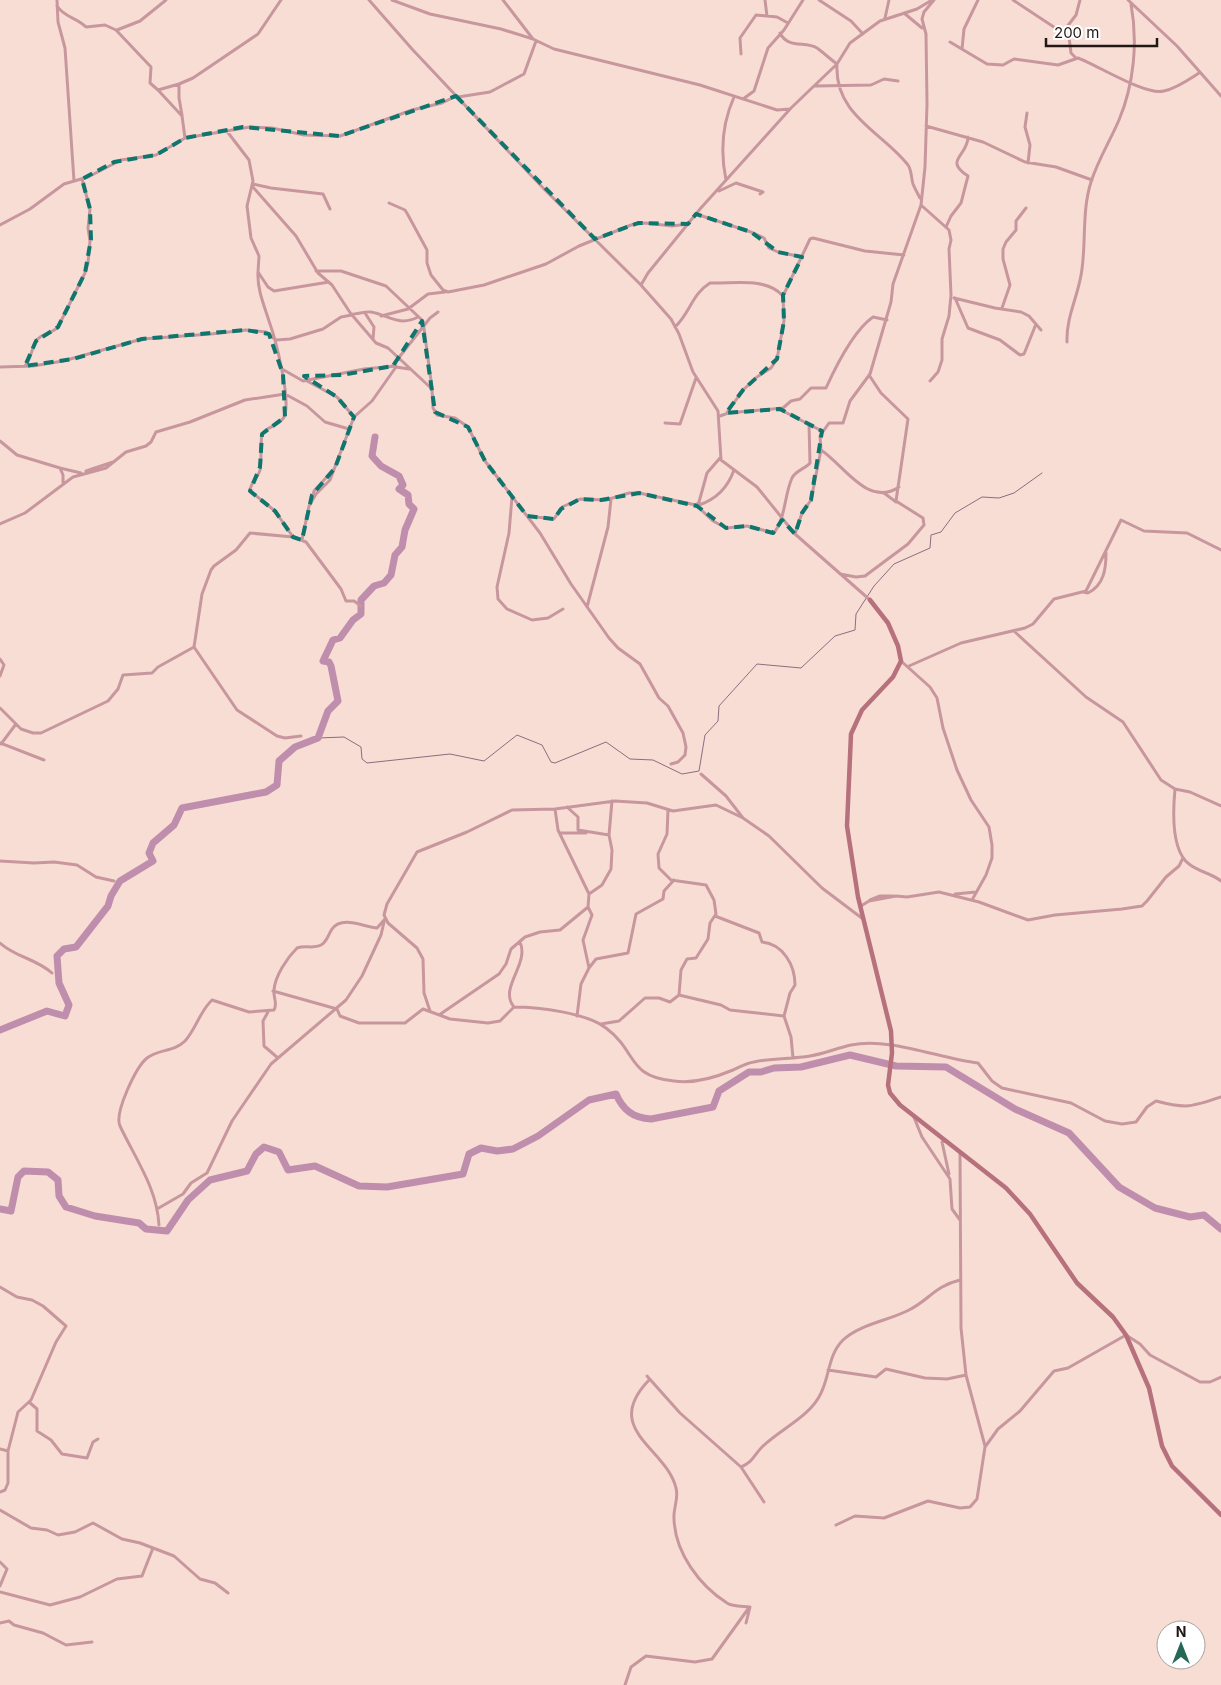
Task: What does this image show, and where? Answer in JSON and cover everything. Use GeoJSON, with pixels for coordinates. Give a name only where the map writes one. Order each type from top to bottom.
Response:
{"type":"FeatureCollection","features":[{"type":"Feature","properties":{"kind":"street"},"geometry":{"type":"LineString","coordinates":[[57,0],[58,22],[65,48],[74,181]]}},
{"type":"Feature","properties":{"kind":"street"},"geometry":{"type":"LineString","coordinates":[[116,30],[140,21],[166,0]]}},
{"type":"Feature","properties":{"kind":"street"},"geometry":{"type":"LineString","coordinates":[[158,90],[179,84],[210,68],[260,32],[281,0]]}},
{"type":"Feature","properties":{"kind":"street"},"geometry":{"type":"LineString","coordinates":[[369,0],[457,97],[560,205],[641,286],[675,326],[696,377],[720,416],[720,458],[723,463],[757,487],[795,534],[870,600],[888,623],[898,646],[901,661],[892,677],[862,710],[851,734],[847,826],[861,906],[889,1017],[892,1059],[887,1080],[890,1093],[897,1102],[1006,1188],[1025,1208],[1077,1283],[1113,1317],[1126,1335],[1150,1388],[1162,1446],[1172,1466],[1221,1515]]}},
{"type":"Feature","properties":{"kind":"street"},"geometry":{"type":"LineString","coordinates":[[392,0],[430,14],[508,30],[574,55],[700,85],[777,110],[791,108]]}},
{"type":"Feature","properties":{"kind":"street"},"geometry":{"type":"LineString","coordinates":[[503,0],[534,40]]}},
{"type":"Feature","properties":{"kind":"street"},"geometry":{"type":"LineString","coordinates":[[765,0],[767,16]]}},
{"type":"Feature","properties":{"kind":"street"},"geometry":{"type":"LineString","coordinates":[[744,99],[754,91],[768,48],[803,0]]}},
{"type":"Feature","properties":{"kind":"street"},"geometry":{"type":"LineString","coordinates":[[819,0],[851,21],[863,34]]}},
{"type":"Feature","properties":{"kind":"street"},"geometry":{"type":"LineString","coordinates":[[885,19],[888,0]]}},
{"type":"Feature","properties":{"kind":"street"},"geometry":{"type":"LineString","coordinates":[[641,286],[648,273],[696,214],[791,108],[837,64],[850,43],[885,19],[933,0]]}},
{"type":"Feature","properties":{"kind":"street"},"geometry":{"type":"LineString","coordinates":[[920,199],[925,167],[926,126],[924,30],[922,18],[933,0]]}},
{"type":"Feature","properties":{"kind":"street"},"geometry":{"type":"LineString","coordinates":[[962,49],[964,29],[978,0]]}},
{"type":"Feature","properties":{"kind":"street"},"geometry":{"type":"LineString","coordinates":[[1013,0],[1069,37],[1071,53],[1075,57],[1130,82],[1165,91],[1181,85],[1198,73]]}},
{"type":"Feature","properties":{"kind":"street"},"geometry":{"type":"LineString","coordinates":[[1063,32],[1076,15],[1080,0]]}},
{"type":"Feature","properties":{"kind":"street"},"geometry":{"type":"LineString","coordinates":[[1128,0],[1177,46],[1198,73],[1221,96]]}},
{"type":"Feature","properties":{"kind":"street"},"geometry":{"type":"LineString","coordinates":[[1067,342],[1066,326],[1082,270],[1086,207],[1092,180],[1102,154],[1118,122],[1130,82],[1134,48],[1132,4]]}},
{"type":"Feature","properties":{"kind":"street"},"geometry":{"type":"LineString","coordinates":[[57,6],[65,16],[80,21],[86,27],[105,26],[116,30],[151,67],[150,83],[182,116]]}},
{"type":"Feature","properties":{"kind":"street"},"geometry":{"type":"LineString","coordinates":[[904,13],[924,30]]}},
{"type":"Feature","properties":{"kind":"street"},"geometry":{"type":"LineString","coordinates":[[741,54],[740,38],[756,15],[777,17],[788,23]]}},
{"type":"Feature","properties":{"kind":"street"},"geometry":{"type":"LineString","coordinates":[[780,33],[783,39],[816,48],[837,64],[839,89],[862,124],[908,165],[921,205],[892,284],[887,320],[869,375],[850,401],[843,423],[829,423],[822,431],[821,450],[811,500],[802,513],[795,534]]}},
{"type":"Feature","properties":{"kind":"street"},"geometry":{"type":"LineString","coordinates":[[0,225],[30,209],[64,184],[82,179],[121,160],[156,155],[186,138],[226,130],[261,127],[304,135],[340,136],[412,110],[442,103],[457,97],[490,92],[524,74],[534,40]]}},
{"type":"Feature","properties":{"kind":"street"},"geometry":{"type":"LineString","coordinates":[[950,42],[987,64],[1003,65],[1014,59],[1058,65],[1075,57]]}},
{"type":"Feature","properties":{"kind":"street"},"geometry":{"type":"LineString","coordinates":[[814,86],[875,84],[884,79],[898,81]]}},
{"type":"Feature","properties":{"kind":"street"},"geometry":{"type":"LineString","coordinates":[[179,84],[179,98],[186,138]]}},
{"type":"Feature","properties":{"kind":"street"},"geometry":{"type":"LineString","coordinates":[[832,84],[839,89]]}},
{"type":"Feature","properties":{"kind":"street"},"geometry":{"type":"LineString","coordinates":[[726,181],[722,158],[724,125],[734,97]]}},
{"type":"Feature","properties":{"kind":"street"},"geometry":{"type":"LineString","coordinates":[[777,110],[781,120]]}},
{"type":"Feature","properties":{"kind":"street"},"geometry":{"type":"LineString","coordinates":[[1027,113],[1025,127],[1030,145],[1028,162]]}},
{"type":"Feature","properties":{"kind":"street"},"geometry":{"type":"LineString","coordinates":[[926,126],[968,137],[1028,162],[1056,167],[1092,180]]}},
{"type":"Feature","properties":{"kind":"street"},"geometry":{"type":"LineString","coordinates":[[226,130],[249,160],[252,185],[247,206],[252,238],[259,256],[258,287],[274,338],[285,394],[285,417],[262,434],[259,473],[250,486],[250,491],[275,511],[293,537]]}},
{"type":"Feature","properties":{"kind":"street"},"geometry":{"type":"LineString","coordinates":[[946,228],[965,193],[968,176],[958,170],[956,166],[960,154],[968,144],[968,137]]}},
{"type":"Feature","properties":{"kind":"street"},"geometry":{"type":"LineString","coordinates":[[25,366],[30,359],[36,341],[40,337],[51,334],[58,327],[85,273],[90,241],[88,228],[90,214],[82,179]]}},
{"type":"Feature","properties":{"kind":"street"},"geometry":{"type":"LineString","coordinates":[[716,192],[736,183],[763,191],[760,194]]}},
{"type":"Feature","properties":{"kind":"street"},"geometry":{"type":"LineString","coordinates":[[252,185],[323,194],[330,209]]}},
{"type":"Feature","properties":{"kind":"street"},"geometry":{"type":"LineString","coordinates":[[252,185],[300,241],[316,271],[329,282],[352,315],[373,339],[388,348],[432,389]]}},
{"type":"Feature","properties":{"kind":"street"},"geometry":{"type":"LineString","coordinates":[[389,203],[405,210],[426,250],[431,276],[445,292]]}},
{"type":"Feature","properties":{"kind":"street"},"geometry":{"type":"LineString","coordinates":[[921,205],[946,228],[950,235],[953,298],[948,323],[942,339],[942,360],[938,372],[930,381]]}},
{"type":"Feature","properties":{"kind":"street"},"geometry":{"type":"LineString","coordinates":[[1002,308],[1010,285],[1003,258],[1003,249],[1016,230],[1016,221],[1026,208]]}},
{"type":"Feature","properties":{"kind":"street"},"geometry":{"type":"LineString","coordinates":[[696,214],[764,238],[769,248],[778,252],[802,256]]}},
{"type":"Feature","properties":{"kind":"street"},"geometry":{"type":"LineString","coordinates":[[381,316],[408,309],[428,294],[461,291],[496,282],[546,264],[595,239],[638,223],[672,226],[688,224]]}},
{"type":"Feature","properties":{"kind":"street"},"geometry":{"type":"LineString","coordinates":[[726,414],[756,377],[771,368],[777,360],[784,321],[783,294],[810,239],[813,238],[865,251],[904,254]]}},
{"type":"Feature","properties":{"kind":"street"},"geometry":{"type":"LineString","coordinates":[[316,271],[341,271],[386,286],[423,322],[435,412],[439,416],[455,418],[468,427],[485,461],[527,516],[588,607],[618,648],[638,661],[660,698],[668,706],[683,733],[686,747],[685,755],[678,762],[671,764]]}},
{"type":"Feature","properties":{"kind":"street"},"geometry":{"type":"LineString","coordinates":[[258,272],[268,287],[274,291],[329,282]]}},
{"type":"Feature","properties":{"kind":"street"},"geometry":{"type":"LineString","coordinates":[[675,326],[686,314],[693,298],[710,283],[756,283],[783,294]]}},
{"type":"Feature","properties":{"kind":"street"},"geometry":{"type":"LineString","coordinates":[[953,298],[1021,312],[1029,316],[1041,330]]}},
{"type":"Feature","properties":{"kind":"street"},"geometry":{"type":"LineString","coordinates":[[953,298],[968,328],[1000,340],[1020,355],[1024,354],[1036,324]]}},
{"type":"Feature","properties":{"kind":"street"},"geometry":{"type":"LineString","coordinates":[[0,367],[25,366],[73,359],[142,338],[246,330],[266,332],[274,338],[295,338],[323,329],[341,317],[364,312],[391,320],[411,320],[418,317]]}},
{"type":"Feature","properties":{"kind":"street"},"geometry":{"type":"LineString","coordinates":[[364,312],[374,327],[373,339]]}},
{"type":"Feature","properties":{"kind":"street"},"geometry":{"type":"LineString","coordinates":[[302,540],[314,492],[335,468],[354,417],[372,401],[430,318],[438,312]]}},
{"type":"Feature","properties":{"kind":"street"},"geometry":{"type":"LineString","coordinates":[[720,416],[780,409],[791,401],[800,398],[811,388],[826,388],[837,363],[863,325],[873,317],[887,320]]}},
{"type":"Feature","properties":{"kind":"street"},"geometry":{"type":"LineString","coordinates":[[281,368],[301,381],[316,377],[395,366],[410,369]]}},
{"type":"Feature","properties":{"kind":"street"},"geometry":{"type":"LineString","coordinates":[[869,375],[877,388],[909,422],[897,503]]}},
{"type":"Feature","properties":{"kind":"street"},"geometry":{"type":"LineString","coordinates":[[665,423],[680,424],[693,391],[696,377]]}},
{"type":"Feature","properties":{"kind":"street"},"geometry":{"type":"LineString","coordinates":[[307,380],[337,397],[354,417]]}},
{"type":"Feature","properties":{"kind":"street"},"geometry":{"type":"LineString","coordinates":[[0,524],[25,513],[62,484],[82,473],[106,468],[131,450],[146,446],[159,430],[190,422],[245,400],[285,394],[307,406],[324,422],[348,430]]}},
{"type":"Feature","properties":{"kind":"street"},"geometry":{"type":"LineString","coordinates":[[780,409],[822,431]]}},
{"type":"Feature","properties":{"kind":"street"},"geometry":{"type":"LineString","coordinates":[[699,503],[713,522],[728,528],[736,525],[747,526],[773,533],[782,520],[786,495],[793,476],[810,463],[809,424]]}},
{"type":"Feature","properties":{"kind":"street"},"geometry":{"type":"LineString","coordinates":[[0,441],[17,455],[82,473]]}},
{"type":"Feature","properties":{"kind":"street"},"geometry":{"type":"LineString","coordinates":[[821,450],[832,457],[861,486],[884,493],[923,518],[924,525],[920,532],[908,544],[865,576],[856,577],[840,574]]}},
{"type":"Feature","properties":{"kind":"street"},"geometry":{"type":"LineString","coordinates":[[699,503],[707,473],[720,458]]}},
{"type":"Feature","properties":{"kind":"street"},"geometry":{"type":"LineString","coordinates":[[60,468],[63,475],[62,484]]}},
{"type":"Feature","properties":{"kind":"street"},"geometry":{"type":"LineString","coordinates":[[527,516],[554,519],[562,508],[580,499],[611,499],[629,493],[638,493],[695,505],[719,495],[730,481],[734,470]]}},
{"type":"Feature","properties":{"kind":"street"},"geometry":{"type":"LineString","coordinates":[[884,493],[891,492],[899,487]]}},
{"type":"Feature","properties":{"kind":"street"},"geometry":{"type":"LineString","coordinates":[[512,497],[509,533],[497,587],[498,599],[507,610],[532,620],[548,618],[563,609]]}},
{"type":"Feature","properties":{"kind":"street"},"geometry":{"type":"LineString","coordinates":[[588,607],[608,527],[611,499]]}},
{"type":"Feature","properties":{"kind":"street"},"geometry":{"type":"LineString","coordinates":[[909,666],[962,643],[997,634],[1015,632],[1033,624],[1054,600],[1087,590],[1121,520],[1144,531],[1187,533],[1221,550]]}},
{"type":"Feature","properties":{"kind":"street"},"geometry":{"type":"LineString","coordinates":[[301,736],[285,738],[277,736],[237,710],[194,647],[202,594],[214,566],[236,550],[250,533],[293,537],[302,540],[310,546],[341,589],[346,601],[354,602],[361,606]]}},
{"type":"Feature","properties":{"kind":"street"},"geometry":{"type":"LineString","coordinates":[[1082,592],[1088,594],[1094,590],[1105,574],[1106,551]]}},
{"type":"Feature","properties":{"kind":"street"},"geometry":{"type":"LineString","coordinates":[[1015,632],[1086,697],[1123,722],[1148,758],[1158,777],[1175,789],[1190,792],[1221,806]]}},
{"type":"Feature","properties":{"kind":"street"},"geometry":{"type":"LineString","coordinates":[[0,708],[16,724],[33,734],[56,728],[84,711],[108,701],[118,689],[123,675],[152,673],[158,666],[194,647]]}},
{"type":"Feature","properties":{"kind":"street"},"geometry":{"type":"LineString","coordinates":[[0,658],[4,666],[0,676]]}},
{"type":"Feature","properties":{"kind":"street"},"geometry":{"type":"LineString","coordinates":[[901,661],[909,666],[917,677],[930,687],[937,698],[943,728],[957,770],[971,800],[989,827],[992,858],[986,875],[972,900]]}},
{"type":"Feature","properties":{"kind":"street"},"geometry":{"type":"LineString","coordinates":[[16,724],[1,744],[44,760]]}},
{"type":"Feature","properties":{"kind":"street"},"geometry":{"type":"LineString","coordinates":[[701,774],[726,796],[743,818]]}},
{"type":"Feature","properties":{"kind":"street"},"geometry":{"type":"LineString","coordinates":[[1175,789],[1172,812],[1178,848],[1183,858],[1194,867],[1215,876],[1221,881]]}},
{"type":"Feature","properties":{"kind":"street"},"geometry":{"type":"LineString","coordinates":[[157,1209],[183,1194],[191,1182],[207,1173],[232,1121],[271,1064],[337,1009],[360,980],[381,935],[385,908],[388,901],[420,850],[467,832],[512,810],[555,808],[612,801],[647,803],[668,810],[713,804],[743,818],[769,836],[822,888],[866,921]]}},
{"type":"Feature","properties":{"kind":"street"},"geometry":{"type":"LineString","coordinates":[[589,894],[602,885],[609,873],[612,854],[609,835],[612,801]]}},
{"type":"Feature","properties":{"kind":"street"},"geometry":{"type":"LineString","coordinates":[[566,807],[578,817],[578,830],[589,833]]}},
{"type":"Feature","properties":{"kind":"street"},"geometry":{"type":"LineString","coordinates":[[555,808],[559,833],[589,894],[588,907],[592,915],[583,944],[589,968]]}},
{"type":"Feature","properties":{"kind":"street"},"geometry":{"type":"LineString","coordinates":[[520,942],[523,949],[521,961],[509,991],[510,1001],[514,1007],[578,1016],[606,1024],[619,1021],[645,998],[659,998],[670,1002],[679,995],[682,967],[687,960],[696,958],[704,947],[708,939],[710,923],[715,916],[714,900],[706,885],[674,880],[661,870],[658,863],[658,850],[666,834],[668,810]]}},
{"type":"Feature","properties":{"kind":"street"},"geometry":{"type":"LineString","coordinates":[[559,833],[609,835]]}},
{"type":"Feature","properties":{"kind":"street"},"geometry":{"type":"LineString","coordinates":[[947,893],[972,900],[1024,920],[1035,921],[1055,915],[1085,914],[1142,906],[1183,858]]}},
{"type":"Feature","properties":{"kind":"street"},"geometry":{"type":"LineString","coordinates":[[0,861],[54,862],[76,865],[96,877],[114,881]]}},
{"type":"Feature","properties":{"kind":"street"},"geometry":{"type":"LineString","coordinates":[[578,1016],[581,984],[589,968],[596,959],[628,954],[636,914],[663,899],[664,891],[674,880]]}},
{"type":"Feature","properties":{"kind":"street"},"geometry":{"type":"LineString","coordinates":[[861,906],[880,896],[907,897],[947,893],[965,894],[976,891]]}},
{"type":"Feature","properties":{"kind":"street"},"geometry":{"type":"LineString","coordinates":[[439,1015],[498,974],[506,964],[511,949],[520,942],[536,932],[560,930],[588,907]]}},
{"type":"Feature","properties":{"kind":"street"},"geometry":{"type":"LineString","coordinates":[[715,916],[759,933],[762,942],[772,944],[788,957],[796,985],[790,993],[784,1016],[791,1037],[793,1058]]}},
{"type":"Feature","properties":{"kind":"street"},"geometry":{"type":"LineString","coordinates":[[278,1058],[264,1046],[263,1021],[268,1012],[276,1006],[273,991],[281,970],[297,948],[317,947],[323,944],[333,928],[340,923],[352,923],[375,928],[384,921]]}},
{"type":"Feature","properties":{"kind":"street"},"geometry":{"type":"LineString","coordinates":[[384,921],[417,948],[423,959],[424,993],[430,1011]]}},
{"type":"Feature","properties":{"kind":"street"},"geometry":{"type":"LineString","coordinates":[[0,943],[10,952],[34,960],[52,973]]}},
{"type":"Feature","properties":{"kind":"street"},"geometry":{"type":"LineString","coordinates":[[273,991],[337,1009]]}},
{"type":"Feature","properties":{"kind":"street"},"geometry":{"type":"LineString","coordinates":[[679,995],[721,1005],[730,1010],[784,1016]]}},
{"type":"Feature","properties":{"kind":"street"},"geometry":{"type":"LineString","coordinates":[[159,1225],[157,1209],[139,1162],[118,1121],[120,1109],[137,1072],[148,1057],[169,1051],[183,1043],[212,1000],[249,1012],[268,1012]]}},
{"type":"Feature","properties":{"kind":"street"},"geometry":{"type":"LineString","coordinates":[[337,1009],[340,1016],[345,1020],[368,1023],[405,1023],[421,1010],[430,1011],[450,1019],[495,1022],[507,1015],[514,1007]]}},
{"type":"Feature","properties":{"kind":"street"},"geometry":{"type":"LineString","coordinates":[[600,1023],[620,1040],[640,1070],[649,1076],[682,1082],[719,1076],[754,1062],[817,1055],[851,1045],[892,1045],[948,1059],[978,1063],[992,1081],[1002,1088],[1071,1103],[1105,1121],[1122,1124],[1136,1122],[1147,1107],[1156,1101],[1179,1107],[1193,1106],[1221,1097]]}},
{"type":"Feature","properties":{"kind":"street"},"geometry":{"type":"LineString","coordinates":[[912,1114],[922,1136],[950,1179]]}},
{"type":"Feature","properties":{"kind":"street"},"geometry":{"type":"LineString","coordinates":[[945,1140],[942,1142],[950,1179],[952,1209],[960,1220]]}},
{"type":"Feature","properties":{"kind":"street"},"geometry":{"type":"LineString","coordinates":[[960,1152],[962,1177],[960,1220],[961,1328],[966,1375],[986,1447]]}},
{"type":"Feature","properties":{"kind":"street"},"geometry":{"type":"LineString","coordinates":[[741,1467],[751,1462],[761,1447],[796,1420],[816,1401],[823,1389],[828,1370],[842,1340],[910,1310],[934,1290],[960,1280]]}},
{"type":"Feature","properties":{"kind":"street"},"geometry":{"type":"LineString","coordinates":[[0,1287],[17,1297],[32,1300],[43,1306],[66,1324],[50,1354],[29,1402],[18,1412],[8,1451],[8,1483],[5,1490],[0,1492]]}},
{"type":"Feature","properties":{"kind":"street"},"geometry":{"type":"LineString","coordinates":[[1126,1335],[1140,1344],[1150,1355],[1200,1382],[1210,1382],[1221,1377]]}},
{"type":"Feature","properties":{"kind":"street"},"geometry":{"type":"LineString","coordinates":[[836,1525],[855,1516],[884,1518],[928,1501],[960,1508],[970,1507],[976,1499],[986,1447],[998,1429],[1020,1411],[1054,1371],[1068,1368],[1126,1335]]}},
{"type":"Feature","properties":{"kind":"street"},"geometry":{"type":"LineString","coordinates":[[828,1370],[876,1377],[885,1369],[925,1378],[947,1379],[966,1375]]}},
{"type":"Feature","properties":{"kind":"street"},"geometry":{"type":"LineString","coordinates":[[647,1376],[680,1413],[741,1467],[764,1502]]}},
{"type":"Feature","properties":{"kind":"street"},"geometry":{"type":"LineString","coordinates":[[649,1380],[635,1398],[634,1421],[642,1441],[659,1459],[676,1486],[677,1495],[674,1520],[686,1561],[697,1577],[728,1605],[750,1607]]}},
{"type":"Feature","properties":{"kind":"street"},"geometry":{"type":"LineString","coordinates":[[29,1402],[37,1409],[37,1431],[52,1440],[65,1456],[87,1458],[93,1442],[98,1439]]}},
{"type":"Feature","properties":{"kind":"street"},"geometry":{"type":"LineString","coordinates":[[0,1449],[8,1451]]}},
{"type":"Feature","properties":{"kind":"street"},"geometry":{"type":"LineString","coordinates":[[0,1510],[31,1528],[48,1530],[55,1534],[68,1534],[93,1523],[122,1539],[174,1556],[200,1579],[215,1582],[228,1593]]}},
{"type":"Feature","properties":{"kind":"street"},"geometry":{"type":"LineString","coordinates":[[0,1592],[50,1605],[68,1602],[113,1580],[142,1576],[153,1548]]}},
{"type":"Feature","properties":{"kind":"street"},"geometry":{"type":"LineString","coordinates":[[0,1562],[7,1569],[0,1586]]}},
{"type":"Feature","properties":{"kind":"street"},"geometry":{"type":"LineString","coordinates":[[746,1623],[750,1607]]}},
{"type":"Feature","properties":{"kind":"street"},"geometry":{"type":"LineString","coordinates":[[626,1685],[631,1667],[646,1656],[695,1662],[710,1660],[750,1607]]}},
{"type":"Feature","properties":{"kind":"street"},"geometry":{"type":"LineString","coordinates":[[0,1623],[9,1620],[14,1625],[59,1639],[66,1645],[92,1642]]}},
{"type":"Feature","properties":{"kind":"highlighted area"},"geometry":{"type":"Polygon","coordinates":[[[456,96],[595,239],[638,223],[688,224],[696,214],[751,232],[778,252],[802,257],[783,295],[784,321],[777,359],[743,390],[726,413],[780,409],[822,431],[811,500],[802,513],[795,534],[782,520],[773,533],[747,526],[726,528],[697,506],[639,493],[601,500],[580,499],[561,509],[554,519],[527,516],[485,461],[468,427],[435,412],[422,321],[393,366],[342,375],[304,376],[337,397],[354,417],[335,468],[312,495],[302,540],[293,537],[275,511],[250,491],[260,467],[262,434],[285,417],[283,374],[269,334],[246,330],[142,339],[73,359],[25,366],[36,341],[58,327],[85,273],[91,239],[90,209],[82,179],[114,162],[156,155],[185,138],[243,127],[340,136],[456,96]]]}},
{"type":"Feature","properties":{"kind":"waterway"},"geometry":{"type":"LineString","coordinates":[[0,1030],[47,1011],[65,1016],[69,1005],[59,983],[57,956],[64,949],[76,947],[108,906],[111,896],[120,881],[153,861],[149,853],[153,843],[174,825],[182,808],[266,792],[277,785],[279,761],[295,747],[318,738],[328,711],[338,701],[331,666],[329,662],[323,661],[333,640],[340,638],[353,620],[361,614],[361,600],[374,586],[384,583],[391,575],[395,555],[402,547],[405,530],[414,509],[409,504],[408,495],[399,489],[403,485],[399,476],[381,466],[372,456],[375,437]]}},
{"type":"Feature","properties":{"kind":"waterway"},"geometry":{"type":"LineString","coordinates":[[318,738],[344,737],[361,747],[362,759],[367,763],[450,754],[484,761],[517,735],[542,745],[551,762],[555,763],[606,742],[630,759],[653,760],[682,774],[699,771],[705,735],[718,721],[719,706],[757,664],[801,668],[835,636],[855,630],[856,614],[874,586],[894,564],[930,548],[931,535],[941,532],[955,513],[982,497],[999,498],[1014,493],[1042,473]]}},
{"type":"Feature","properties":{"kind":"waterway"},"geometry":{"type":"LineString","coordinates":[[0,1209],[11,1211],[18,1177],[24,1171],[48,1172],[58,1180],[59,1196],[66,1207],[95,1216],[139,1223],[146,1229],[167,1231],[188,1200],[210,1180],[247,1171],[256,1154],[264,1147],[279,1152],[288,1170],[315,1166],[359,1186],[387,1187],[463,1174],[469,1154],[481,1148],[497,1151],[513,1149],[538,1136],[589,1100],[616,1094],[622,1105],[629,1112],[639,1117],[651,1119],[713,1107],[719,1091],[749,1072],[761,1072],[774,1068],[801,1067],[850,1055],[896,1066],[946,1067],[1015,1109],[1069,1133],[1119,1187],[1155,1208],[1190,1217],[1204,1215],[1221,1229]]}}]}
